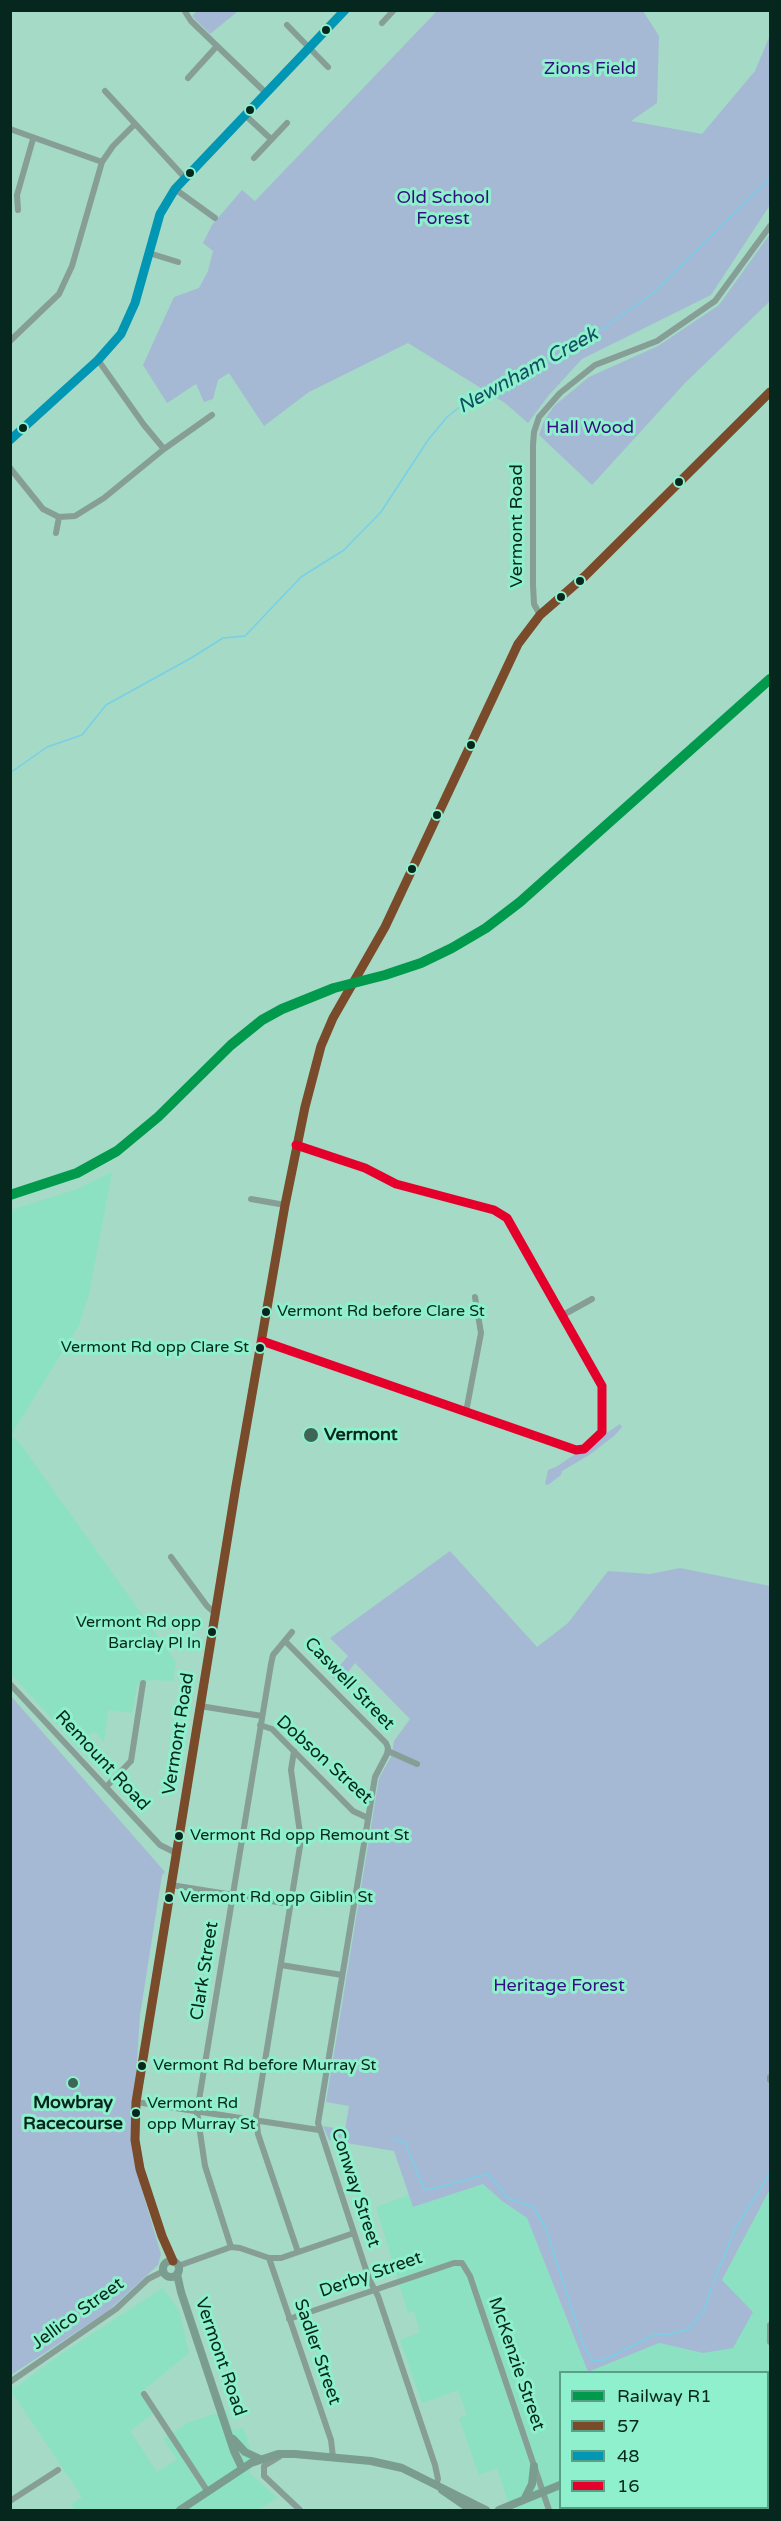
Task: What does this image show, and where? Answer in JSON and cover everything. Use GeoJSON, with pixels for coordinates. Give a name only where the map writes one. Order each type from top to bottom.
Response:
{"type":"FeatureCollection","features":[{"type":"Feature","properties":{"kind":"street"},"geometry":{"type":"LineString","coordinates":[[184,10],[191,21],[266,93]]}},
{"type":"Feature","properties":{"kind":"street"},"geometry":{"type":"LineString","coordinates":[[12,435],[98,360],[122,334],[129,320],[160,214],[175,189],[345,10]]}},
{"type":"Feature","properties":{"kind":"street"},"geometry":{"type":"LineString","coordinates":[[382,23],[394,10]]}},
{"type":"Feature","properties":{"kind":"street"},"geometry":{"type":"LineString","coordinates":[[287,25],[328,67]]}},
{"type":"Feature","properties":{"kind":"street"},"geometry":{"type":"LineString","coordinates":[[188,78],[217,46]]}},
{"type":"Feature","properties":{"kind":"street"},"geometry":{"type":"LineString","coordinates":[[105,90],[184,178]]}},
{"type":"Feature","properties":{"kind":"street"},"geometry":{"type":"LineString","coordinates":[[245,115],[271,140]]}},
{"type":"Feature","properties":{"kind":"street"},"geometry":{"type":"LineString","coordinates":[[254,158],[287,123]]}},
{"type":"Feature","properties":{"kind":"street"},"geometry":{"type":"LineString","coordinates":[[10,341],[51,304],[66,282],[102,162],[135,124]]}},
{"type":"Feature","properties":{"kind":"street"},"geometry":{"type":"LineString","coordinates":[[10,129],[102,162]]}},
{"type":"Feature","properties":{"kind":"street"},"geometry":{"type":"LineString","coordinates":[[18,210],[17,195],[33,139]]}},
{"type":"Feature","properties":{"kind":"street"},"geometry":{"type":"LineString","coordinates":[[175,189],[215,218]]}},
{"type":"Feature","properties":{"kind":"street","name":"Vermont Road"},"geometry":{"type":"LineString","coordinates":[[244,2467],[229,2434],[181,2292],[171,2269],[137,2155],[134,2127],[136,2102],[215,1613],[296,1145],[321,1046],[345,996],[400,896],[509,658],[540,615],[534,604],[533,585],[533,445],[539,417],[560,393],[595,365],[657,341],[715,301],[771,226]]}},
{"type":"Feature","properties":{"kind":"street"},"geometry":{"type":"LineString","coordinates":[[149,253],[178,262]]}},
{"type":"Feature","properties":{"kind":"street"},"geometry":{"type":"LineString","coordinates":[[98,360],[164,449]]}},
{"type":"Feature","properties":{"kind":"street"},"geometry":{"type":"LineString","coordinates":[[540,615],[585,576],[771,392]]}},
{"type":"Feature","properties":{"kind":"street"},"geometry":{"type":"LineString","coordinates":[[10,468],[37,504],[59,517],[75,516],[118,487],[164,449],[212,415]]}},
{"type":"Feature","properties":{"kind":"street"},"geometry":{"type":"LineString","coordinates":[[56,533],[59,517]]}},
{"type":"Feature","properties":{"kind":"street"},"geometry":{"type":"LineString","coordinates":[[262,1341],[580,1450],[602,1432],[603,1392],[600,1381],[512,1224],[501,1214],[396,1184],[365,1168],[296,1145]]}},
{"type":"Feature","properties":{"kind":"street"},"geometry":{"type":"LineString","coordinates":[[251,1199],[285,1205]]}},
{"type":"Feature","properties":{"kind":"street"},"geometry":{"type":"LineString","coordinates":[[466,1412],[481,1333],[475,1297]]}},
{"type":"Feature","properties":{"kind":"street"},"geometry":{"type":"LineString","coordinates":[[563,1315],[592,1299]]}},
{"type":"Feature","properties":{"kind":"street"},"geometry":{"type":"LineString","coordinates":[[171,1557],[207,1606],[215,1613]]}},
{"type":"Feature","properties":{"kind":"street","name":"Clark Street"},"geometry":{"type":"LineString","coordinates":[[231,2247],[205,2166],[197,2112],[272,1659],[292,1632]]}},
{"type":"Feature","properties":{"kind":"street","name":"Caswell Street"},"geometry":{"type":"LineString","coordinates":[[285,1641],[386,1743],[388,1751],[376,1773],[368,1818]]}},
{"type":"Feature","properties":{"kind":"street"},"geometry":{"type":"LineString","coordinates":[[106,1787],[131,1761],[143,1683]]}},
{"type":"Feature","properties":{"kind":"street","name":"Remount Road"},"geometry":{"type":"LineString","coordinates":[[10,1684],[160,1845],[176,1853]]}},
{"type":"Feature","properties":{"kind":"street","name":"Dobson Street"},"geometry":{"type":"LineString","coordinates":[[200,1706],[262,1716]]}},
{"type":"Feature","properties":{"kind":"street","name":"Dobson Street"},"geometry":{"type":"LineString","coordinates":[[260,1725],[272,1729],[353,1811],[368,1818]]}},
{"type":"Feature","properties":{"kind":"street"},"geometry":{"type":"LineString","coordinates":[[294,1751],[291,1770],[301,1840],[256,2121],[298,2252]]}},
{"type":"Feature","properties":{"kind":"street"},"geometry":{"type":"LineString","coordinates":[[388,1751],[417,1764]]}},
{"type":"Feature","properties":{"kind":"street","name":"Conway Street"},"geometry":{"type":"LineString","coordinates":[[368,1818],[319,2115],[319,2130],[435,2465],[438,2477],[436,2485]]}},
{"type":"Feature","properties":{"kind":"street"},"geometry":{"type":"LineString","coordinates":[[171,1885],[290,1904]]}},
{"type":"Feature","properties":{"kind":"street"},"geometry":{"type":"LineString","coordinates":[[281,1965],[342,1975]]}},
{"type":"Feature","properties":{"kind":"street"},"geometry":{"type":"LineString","coordinates":[[136,2102],[319,2130]]}},
{"type":"Feature","properties":{"kind":"street"},"geometry":{"type":"LineString","coordinates":[[231,2247],[269,2258],[281,2258],[354,2233]]}},
{"type":"Feature","properties":{"kind":"street","name":"Jellico Street"},"geometry":{"type":"LineString","coordinates":[[10,2382],[116,2309],[148,2279],[231,2247]]}},
{"type":"Feature","properties":{"kind":"street","name":"Sadler Street"},"geometry":{"type":"LineString","coordinates":[[269,2258],[331,2440],[333,2457]]}},
{"type":"Feature","properties":{"kind":"street","name":"Derby Street"},"geometry":{"type":"LineString","coordinates":[[289,2319],[454,2263],[462,2263]]}},
{"type":"Feature","properties":{"kind":"street","name":"McKenzie Street"},"geometry":{"type":"LineString","coordinates":[[462,2263],[470,2276],[549,2511]]}},
{"type":"Feature","properties":{"kind":"street"},"geometry":{"type":"LineString","coordinates":[[771,2325],[769,2334],[771,2342]]}},
{"type":"Feature","properties":{"kind":"street"},"geometry":{"type":"LineString","coordinates":[[144,2394],[208,2492]]}},
{"type":"Feature","properties":{"kind":"street"},"geometry":{"type":"LineString","coordinates":[[229,2434],[245,2452],[260,2459]]}},
{"type":"Feature","properties":{"kind":"street"},"geometry":{"type":"LineString","coordinates":[[180,2511],[244,2467],[260,2459],[285,2454],[390,2464],[486,2511]]}},
{"type":"Feature","properties":{"kind":"street"},"geometry":{"type":"LineString","coordinates":[[285,2454],[263,2467],[264,2476],[300,2511]]}},
{"type":"Feature","properties":{"kind":"street"},"geometry":{"type":"LineString","coordinates":[[516,2506],[531,2487],[534,2466]]}},
{"type":"Feature","properties":{"kind":"street"},"geometry":{"type":"LineString","coordinates":[[10,2501],[58,2470]]}},
{"type":"Feature","properties":{"kind":"street"},"geometry":{"type":"LineString","coordinates":[[436,2485],[451,2499],[471,2511]]}},
{"type":"Feature","properties":{"kind":"street"},"geometry":{"type":"LineString","coordinates":[[499,2511],[516,2506],[559,2486]]}},
{"type":"Feature","properties":{"kind":"shaded area"},"geometry":{"type":"Polygon","coordinates":[[[112,1172],[89,1294],[79,1325],[11,1435],[11,1210],[77,1189],[112,1172]]]}},
{"type":"Feature","properties":{"kind":"shaded area"},"geometry":{"type":"Polygon","coordinates":[[[11,1435],[19,1442],[176,1662],[173,1681],[150,1680],[137,1685],[132,1713],[108,1710],[104,1742],[94,1731],[78,1747],[11,1674],[11,1435]]]}},
{"type":"Feature","properties":{"kind":"shaded area"},"geometry":{"type":"Polygon","coordinates":[[[483,2184],[502,2201],[527,2218],[588,2371],[559,2371],[559,2509],[769,2509],[769,2453],[770,2510],[518,2510],[507,2499],[497,2468],[479,2475],[459,2418],[467,2415],[458,2390],[422,2403],[400,2340],[420,2332],[414,2311],[408,2313],[376,2207],[409,2195],[413,2207],[483,2184]]]}},
{"type":"Feature","properties":{"kind":"shaded area"},"geometry":{"type":"Polygon","coordinates":[[[770,2189],[769,2438],[769,2371],[590,2371],[659,2343],[703,2353],[722,2280],[770,2189]]]}},
{"type":"Feature","properties":{"kind":"shaded area"},"geometry":{"type":"Polygon","coordinates":[[[163,2288],[179,2311],[189,2353],[141,2392],[154,2413],[130,2431],[157,2472],[177,2459],[163,2439],[189,2422],[227,2410],[232,2430],[243,2428],[252,2453],[250,2473],[277,2498],[258,2510],[75,2510],[71,2505],[82,2497],[11,2391],[61,2354],[163,2288]]]}},
{"type":"Feature","properties":{"kind":"green space"},"geometry":{"type":"Polygon","coordinates":[[[198,10],[243,11],[237,12],[210,34],[192,16],[198,10]]]}},
{"type":"Feature","properties":{"kind":"green space","name":"Old School Forest"},"geometry":{"type":"Polygon","coordinates":[[[437,11],[643,11],[659,36],[657,103],[631,121],[702,134],[755,71],[770,35],[770,205],[711,295],[582,359],[549,395],[528,423],[505,403],[408,343],[309,392],[264,426],[229,373],[218,380],[213,399],[204,402],[196,384],[167,403],[143,365],[174,297],[199,288],[208,271],[213,251],[203,243],[212,225],[242,190],[255,201],[437,11]]]}},
{"type":"Feature","properties":{"kind":"green space","name":"Hall Wood"},"geometry":{"type":"Polygon","coordinates":[[[770,234],[770,301],[685,383],[592,485],[539,435],[544,421],[554,406],[589,377],[658,346],[719,305],[770,234]]]}},
{"type":"Feature","properties":{"kind":"green space"},"geometry":{"type":"Polygon","coordinates":[[[620,1424],[622,1427],[614,1436],[589,1455],[562,1471],[561,1475],[548,1485],[545,1484],[548,1470],[620,1424]]]}},
{"type":"Feature","properties":{"kind":"green space","name":"Heritage Forest"},"geometry":{"type":"Polygon","coordinates":[[[450,1551],[537,1647],[568,1623],[608,1571],[650,1574],[680,1568],[770,1586],[770,2189],[722,2280],[753,2312],[733,2348],[703,2353],[659,2343],[588,2371],[527,2218],[502,2201],[483,2184],[413,2207],[394,2151],[329,2140],[323,2126],[345,2130],[349,2106],[326,2102],[379,1778],[392,1755],[394,1741],[410,1719],[355,1663],[339,1684],[331,1676],[348,1656],[330,1638],[450,1551]]]}},
{"type":"Feature","properties":{"kind":"green space","name":"Mowbray Racecourse"},"geometry":{"type":"Polygon","coordinates":[[[10,1695],[165,1872],[162,1875],[140,2015],[135,2090],[140,2183],[161,2254],[158,2265],[108,2311],[11,2375],[10,1695]]]}},
{"type":"Feature","properties":{"kind":"waterway","name":"Newnham Creek"},"geometry":{"type":"LineString","coordinates":[[10,773],[47,747],[82,735],[106,705],[223,638],[245,636],[301,577],[344,550],[381,512],[428,440],[447,417],[471,398],[552,360],[591,337],[653,293],[770,178]]}},
{"type":"Feature","properties":{"kind":"waterway"},"geometry":{"type":"LineString","coordinates":[[393,2138],[405,2143],[424,2189],[432,2189],[488,2174],[508,2198],[533,2207],[546,2229],[584,2347],[593,2361],[604,2360],[656,2334],[672,2334],[689,2329],[704,2310],[711,2288]]}},
{"type":"Feature","properties":{"kind":"waterway"},"geometry":{"type":"LineString","coordinates":[[713,2284],[735,2229],[770,2173]]}},
{"type":"Feature","properties":{"kind":"rail line","name":"R1"},"geometry":{"type":"LineString","coordinates":[[10,1195],[77,1173],[117,1151],[158,1117],[231,1045],[262,1020],[282,1009],[334,988],[421,963],[486,928],[520,902],[770,679]]}},
{"type":"Feature","properties":{"kind":"transit line","name":"48"},"geometry":{"type":"LineString","coordinates":[[10,440],[98,360],[121,334],[135,303],[160,214],[175,189],[345,10]]}},
{"type":"Feature","properties":{"kind":"transit line","name":"57"},"geometry":{"type":"LineString","coordinates":[[173,2261],[162,2236],[140,2169],[135,2140],[136,2102],[236,1486],[285,1205],[305,1107],[321,1046],[333,1018],[385,927],[518,644],[540,615],[585,576],[770,392]]}},
{"type":"Feature","properties":{"kind":"transit line","name":"16"},"geometry":{"type":"LineString","coordinates":[[262,1341],[576,1450],[584,1449],[602,1432],[602,1386],[507,1218],[494,1210],[396,1184],[365,1168],[296,1145]]}},
{"type":"Feature","properties":{"kind":"place","name":"Vermont Rd before Clare St"},"geometry":{"type":"Point","coordinates":[266,1312]}},
{"type":"Feature","properties":{"kind":"place","name":"Vermont Rd opp Clare St"},"geometry":{"type":"Point","coordinates":[260,1348]}},
{"type":"Feature","properties":{"kind":"place","name":"Vermont"},"geometry":{"type":"Point","coordinates":[311,1435]}},
{"type":"Feature","properties":{"kind":"place","name":"Vermont Rd opp Barclay Pl In"},"geometry":{"type":"Point","coordinates":[212,1632]}},
{"type":"Feature","properties":{"kind":"place","name":"Vermont Rd opp Remount St"},"geometry":{"type":"Point","coordinates":[179,1836]}},
{"type":"Feature","properties":{"kind":"place","name":"Vermont Rd opp Giblin St"},"geometry":{"type":"Point","coordinates":[169,1898]}},
{"type":"Feature","properties":{"kind":"place","name":"Vermont Rd before Murray St"},"geometry":{"type":"Point","coordinates":[142,2066]}},
{"type":"Feature","properties":{"kind":"place","name":"Mowbray Racecourse"},"geometry":{"type":"Point","coordinates":[73,2083]}},
{"type":"Feature","properties":{"kind":"place","name":"Vermont Rd opp Murray St"},"geometry":{"type":"Point","coordinates":[136,2113]}},
{"type":"Feature","properties":{"kind":"park label","name":"Zions Field"},"geometry":{"type":"Point","coordinates":[590,69]}}]}
